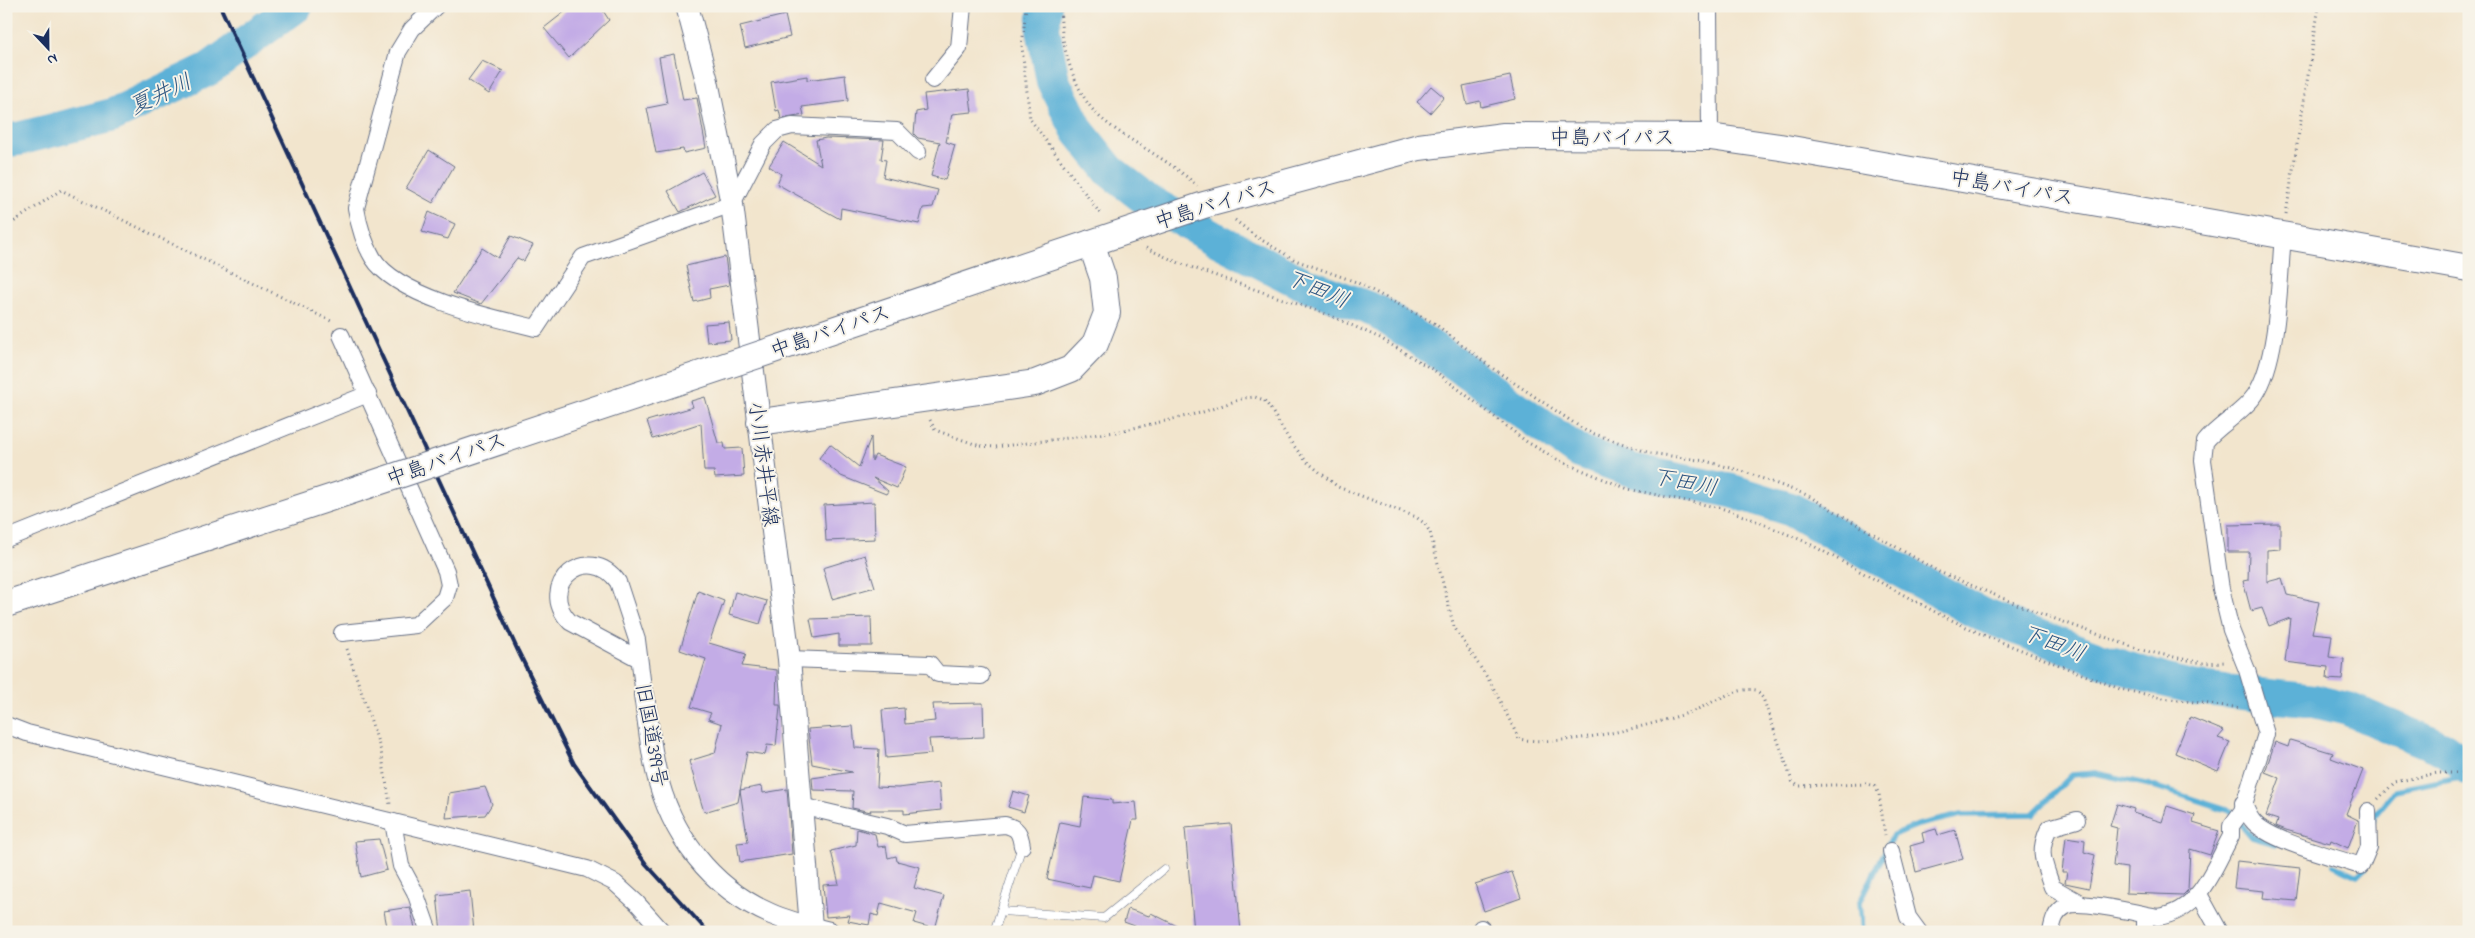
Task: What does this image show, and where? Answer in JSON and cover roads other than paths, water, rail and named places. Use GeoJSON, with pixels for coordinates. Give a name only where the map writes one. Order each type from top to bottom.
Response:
{"type":"FeatureCollection","features":[{"type":"Feature","properties":{"kind":"highway","name":"中島バイパス"},"geometry":{"type":"LineString","coordinates":[[6,604],[345,493],[1209,204],[1330,169],[1429,146],[1504,136],[1710,137],[1790,148],[2469,268]]}},
{"type":"Feature","properties":{"kind":"highway"},"geometry":{"type":"LineString","coordinates":[[760,422],[1036,383],[1071,369],[1095,344],[1107,313],[1103,278],[1092,243]]}},
{"type":"Feature","properties":{"kind":"main road","name":"小川赤井平線"},"geometry":{"type":"LineString","coordinates":[[687,6],[707,80],[732,204],[789,659],[801,806],[817,930]]}},
{"type":"Feature","properties":{"kind":"street"},"geometry":{"type":"LineString","coordinates":[[436,6],[412,29],[398,52],[356,208],[359,226],[374,259],[390,276],[436,300],[466,311],[536,328],[583,257],[732,204],[763,144],[777,130],[792,126],[897,131],[918,152]]}},
{"type":"Feature","properties":{"kind":"street"},"geometry":{"type":"LineString","coordinates":[[933,80],[960,48],[963,6]]}},
{"type":"Feature","properties":{"kind":"street"},"geometry":{"type":"LineString","coordinates":[[1709,6],[1710,137]]}},
{"type":"Feature","properties":{"kind":"street"},"geometry":{"type":"LineString","coordinates":[[2051,932],[2054,917],[2066,906],[2082,904],[2158,917],[2184,910],[2199,894],[2232,836],[2231,826],[2243,807],[2253,778],[2266,734],[2231,630],[2221,589],[2203,460],[2205,442],[2250,402],[2256,394],[2267,368],[2274,332],[2283,235]]}},
{"type":"Feature","properties":{"kind":"street"},"geometry":{"type":"LineString","coordinates":[[341,335],[446,571],[449,585],[445,598],[416,624],[342,633]]}},
{"type":"Feature","properties":{"kind":"street"},"geometry":{"type":"LineString","coordinates":[[6,539],[368,394]]}},
{"type":"Feature","properties":{"kind":"street","name":"旧国道399号"},"geometry":{"type":"LineString","coordinates":[[639,659],[570,622],[564,616],[558,600],[558,591],[561,583],[572,570],[580,566],[598,566],[613,575],[618,582],[637,640],[656,771],[666,805],[682,838],[702,864],[734,894],[771,914],[817,930]]}},
{"type":"Feature","properties":{"kind":"street"},"geometry":{"type":"LineString","coordinates":[[789,659],[930,664],[938,674],[981,676]]}},
{"type":"Feature","properties":{"kind":"street"},"geometry":{"type":"LineString","coordinates":[[6,725],[27,733],[586,869],[615,883],[637,902],[663,932]]}},
{"type":"Feature","properties":{"kind":"street"},"geometry":{"type":"LineString","coordinates":[[801,806],[887,826],[905,834],[1005,825],[1014,827],[1020,833],[1022,846]]}},
{"type":"Feature","properties":{"kind":"street"},"geometry":{"type":"LineString","coordinates":[[2243,807],[2252,821],[2266,831],[2287,841],[2361,866],[2368,847],[2368,811]]}},
{"type":"Feature","properties":{"kind":"street"},"geometry":{"type":"LineString","coordinates":[[2077,820],[2049,828],[2041,844],[2043,862],[2052,886],[2082,904]]}},
{"type":"Feature","properties":{"kind":"street"},"geometry":{"type":"LineString","coordinates":[[393,822],[401,866],[415,892],[429,932]]}},
{"type":"Feature","properties":{"kind":"street"},"geometry":{"type":"LineString","coordinates":[[1888,843],[1908,917],[1919,932]]}},
{"type":"Feature","properties":{"kind":"street"},"geometry":{"type":"LineString","coordinates":[[2199,894],[2220,932]]}},
{"type":"Feature","properties":{"kind":"street"},"geometry":{"type":"LineString","coordinates":[[2145,915],[2145,932]]}},
{"type":"Feature","properties":{"kind":"lane"},"geometry":{"type":"LineString","coordinates":[[994,932],[1022,846]]}},
{"type":"Feature","properties":{"kind":"lane"},"geometry":{"type":"LineString","coordinates":[[1001,911],[1104,918],[1164,869]]}},
{"type":"Feature","properties":{"kind":"waterway","name":"夏井川"},"geometry":{"type":"LineString","coordinates":[[6,140],[18,139],[113,115],[209,69],[296,6]]}},
{"type":"Feature","properties":{"kind":"waterway","name":"下田川"},"geometry":{"type":"LineString","coordinates":[[1045,6],[1043,29],[1053,81],[1078,131],[1110,171],[1150,202],[1214,238],[1300,282],[1378,312],[1449,359],[1577,451],[1634,471],[1732,491],[1790,509],[1980,614],[2104,661],[2163,680],[2197,688],[2314,701],[2348,709],[2444,749],[2469,768]]}},
{"type":"Feature","properties":{"kind":"waterway"},"geometry":{"type":"LineString","coordinates":[[2374,819],[2375,815],[2396,790],[2464,776],[2469,770]]}},
{"type":"Feature","properties":{"kind":"waterway"},"geometry":{"type":"LineString","coordinates":[[1863,932],[1860,902],[1893,835],[1918,825],[1961,815],[2033,814],[2072,775],[2095,773],[2150,785],[2230,811],[2252,837],[2276,844]]}},
{"type":"Feature","properties":{"kind":"waterway"},"geometry":{"type":"LineString","coordinates":[[2334,865],[2358,876],[2365,869]]}},
{"type":"Feature","properties":{"kind":"railway"},"geometry":{"type":"LineString","coordinates":[[220,6],[518,651],[574,764],[646,864],[708,932]]}}]}
